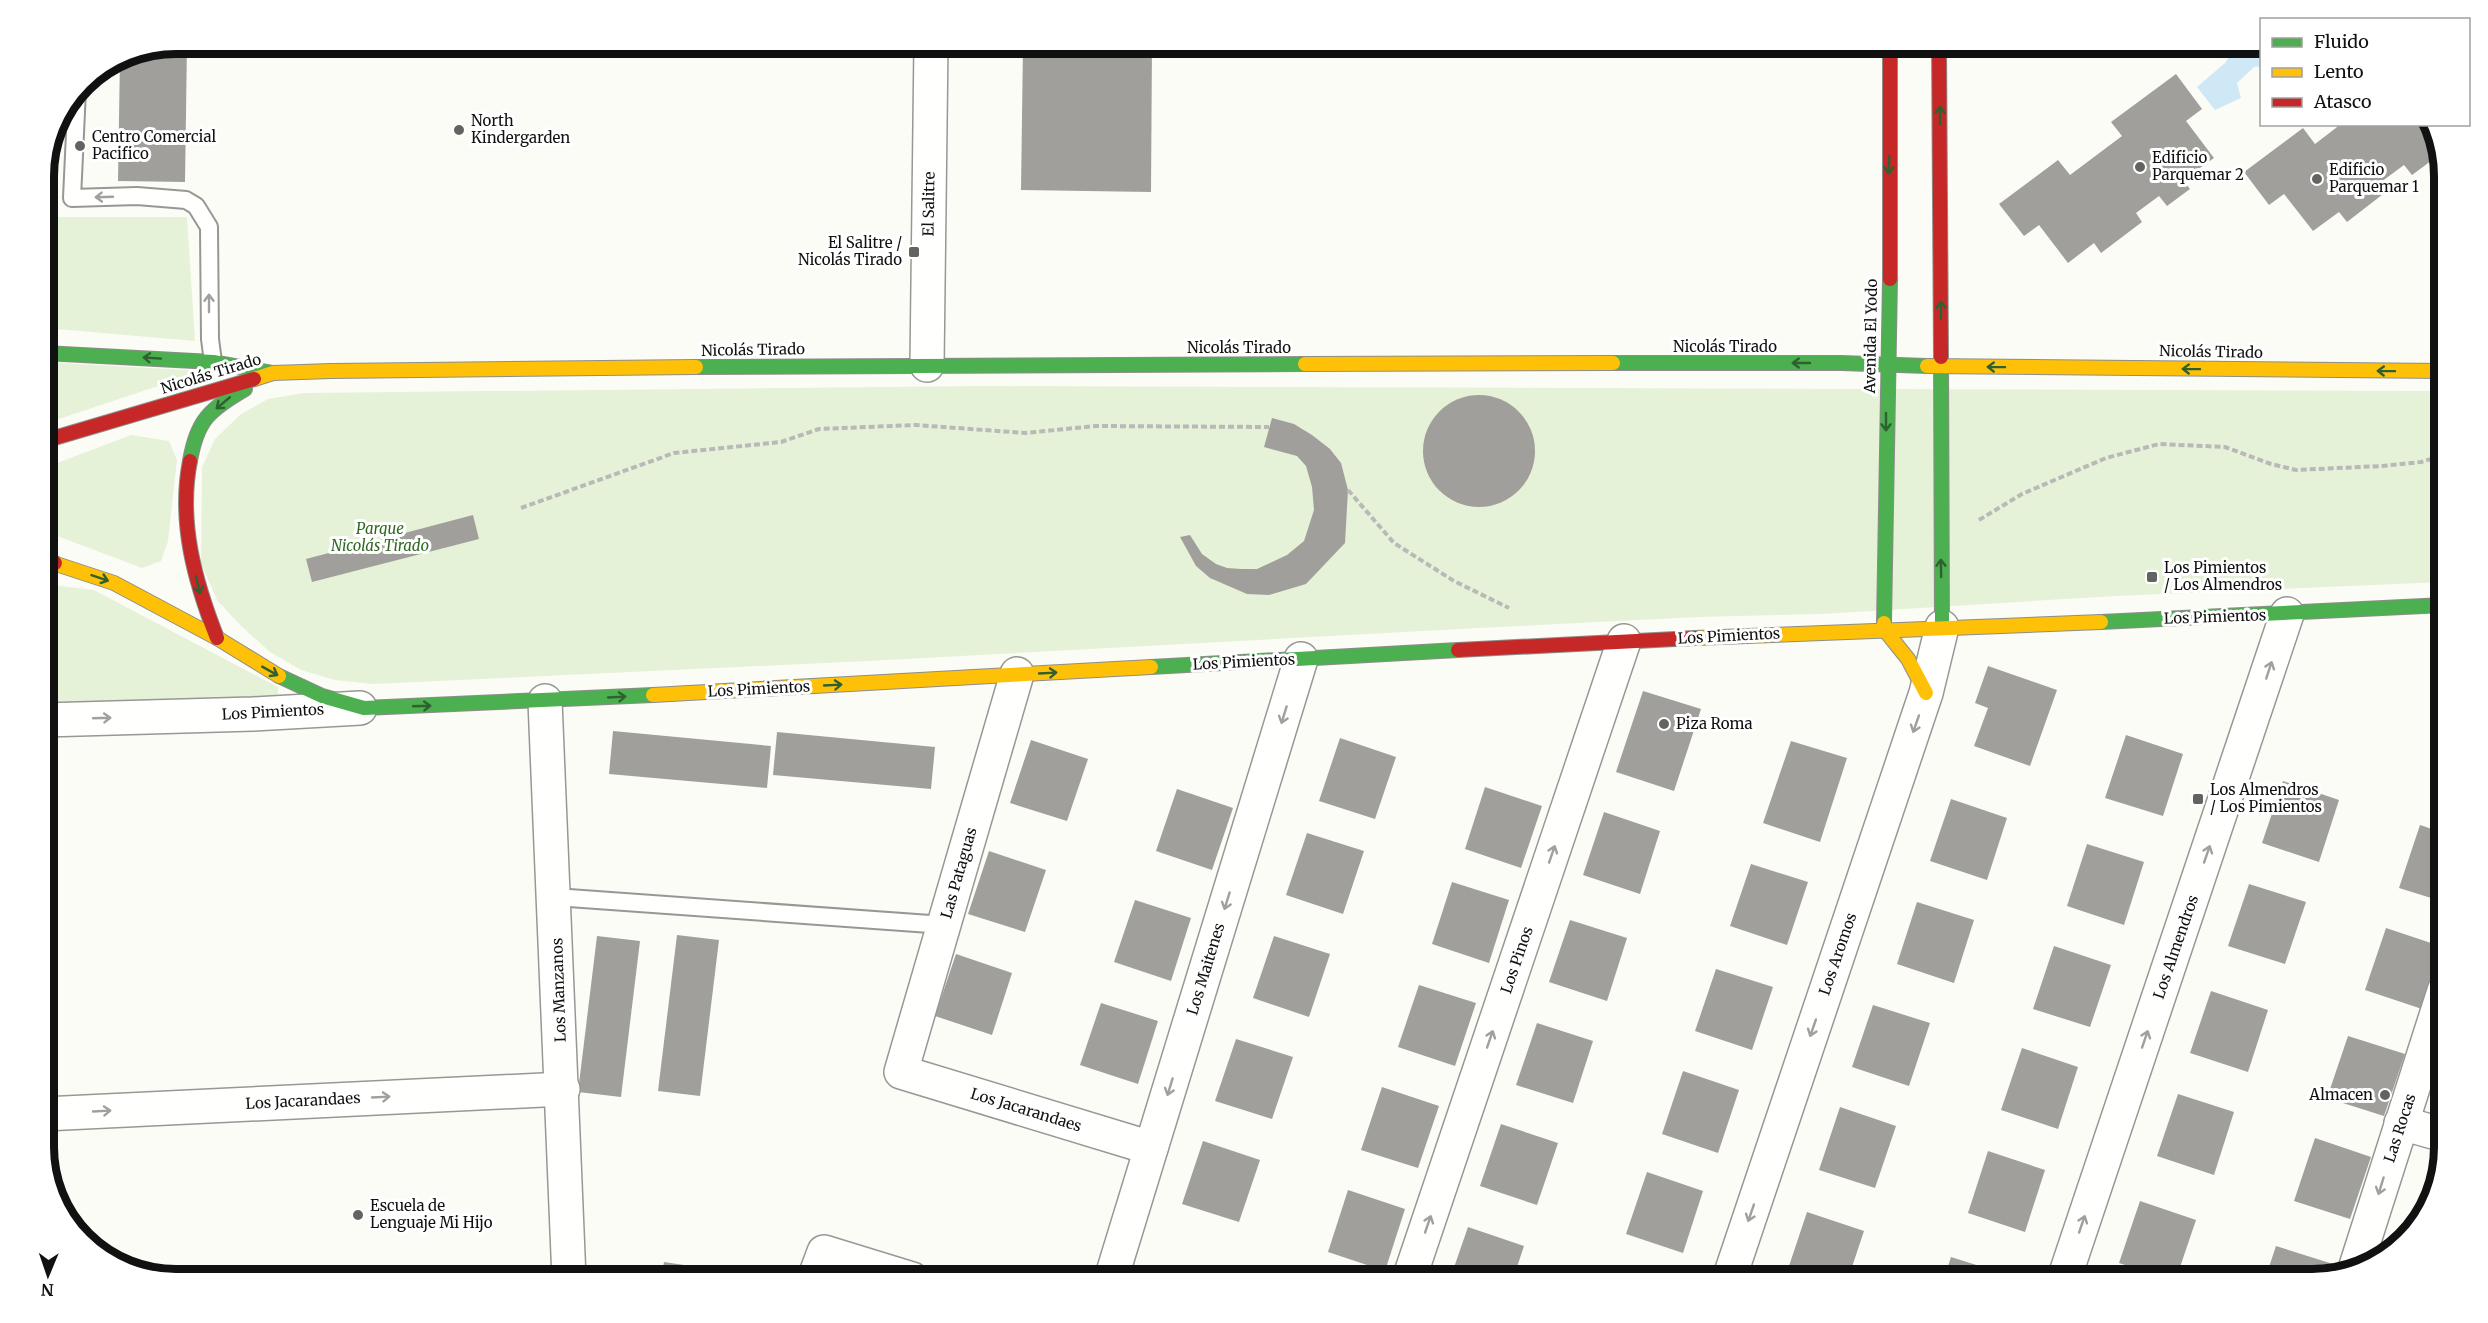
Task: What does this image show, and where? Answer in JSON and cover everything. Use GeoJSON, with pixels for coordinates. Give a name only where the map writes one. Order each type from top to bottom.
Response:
{"type":"FeatureCollection","features":[{"type":"Feature","properties":{"kind":"main road","name":"Avenida El Yodo"},"geometry":{"type":"LineString","coordinates":[[1884,629],[1887,363],[1890,312],[1890,54]]}},
{"type":"Feature","properties":{"kind":"main road"},"geometry":{"type":"LineString","coordinates":[[1940,54],[1942,627]]}},
{"type":"Feature","properties":{"kind":"main road"},"geometry":{"type":"LineString","coordinates":[[54,353],[213,362],[273,373]]}},
{"type":"Feature","properties":{"kind":"main road","name":"Nicolás Tirado"},"geometry":{"type":"LineString","coordinates":[[54,438],[273,373],[927,365],[1887,363],[1940,367],[2434,371]]}},
{"type":"Feature","properties":{"kind":"main road"},"geometry":{"type":"LineString","coordinates":[[217,638],[202,601],[187,533],[189,461],[198,427],[226,400],[273,373]]}},
{"type":"Feature","properties":{"kind":"main road"},"geometry":{"type":"LineString","coordinates":[[54,565],[114,583],[217,638],[291,683],[322,696],[364,708]]}},
{"type":"Feature","properties":{"kind":"main road","name":"Los Pimientos"},"geometry":{"type":"LineString","coordinates":[[364,708],[545,701],[1624,641],[2287,614],[2434,606]]}},
{"type":"Feature","properties":{"kind":"main road"},"geometry":{"type":"LineString","coordinates":[[1884,629],[1906,653],[1917,670],[1926,693]]}},
{"type":"Feature","properties":{"kind":"street","name":"El Salitre"},"geometry":{"type":"LineString","coordinates":[[927,365],[931,54]]}},
{"type":"Feature","properties":{"kind":"street","name":"Los Almendros"},"geometry":{"type":"LineString","coordinates":[[2068,1269],[2287,614]]}},
{"type":"Feature","properties":{"kind":"street","name":"Los Aromos"},"geometry":{"type":"LineString","coordinates":[[1733,1269],[1926,693],[1942,627]]}},
{"type":"Feature","properties":{"kind":"street","name":"Los Pinos"},"geometry":{"type":"LineString","coordinates":[[1413,1269],[1624,641]]}},
{"type":"Feature","properties":{"kind":"street","name":"Los Maitenes"},"geometry":{"type":"LineString","coordinates":[[1114,1269],[1301,659]]}},
{"type":"Feature","properties":{"kind":"street","name":"Las Pataguas"},"geometry":{"type":"LineString","coordinates":[[901,1072],[1017,674]]}},
{"type":"Feature","properties":{"kind":"street","name":"Los Manzanos"},"geometry":{"type":"LineString","coordinates":[[545,701],[563,1089],[569,1269]]}},
{"type":"Feature","properties":{"kind":"street","name":"Los Pimientos"},"geometry":{"type":"LineString","coordinates":[[54,720],[253,714],[364,708]]}},
{"type":"Feature","properties":{"kind":"street","name":"Las Rocas"},"geometry":{"type":"LineString","coordinates":[[2358,1260],[2434,1022]]}},
{"type":"Feature","properties":{"kind":"street","name":"Los Jacarandaes"},"geometry":{"type":"LineString","coordinates":[[901,1072],[1152,1148]]}},
{"type":"Feature","properties":{"kind":"street","name":"Los Jacarandaes"},"geometry":{"type":"LineString","coordinates":[[54,1114],[563,1089]]}},
{"type":"Feature","properties":{"kind":"street"},"geometry":{"type":"LineString","coordinates":[[2401,1123],[2434,1132]]}},
{"type":"Feature","properties":{"kind":"street"},"geometry":{"type":"LineString","coordinates":[[819,1266],[839,1269]]}},
{"type":"Feature","properties":{"kind":"lane"},"geometry":{"type":"LineString","coordinates":[[76,106],[72,198],[137,196],[186,200],[196,206],[209,227],[210,339],[213,362]]}},
{"type":"Feature","properties":{"kind":"lane"},"geometry":{"type":"LineString","coordinates":[[555,897],[944,925]]}},
{"type":"Feature","properties":{"kind":"path"},"geometry":{"type":"LineString","coordinates":[[521,508],[674,453],[780,442],[819,429],[916,425],[1025,433],[1096,426],[1269,427]]}},
{"type":"Feature","properties":{"kind":"path"},"geometry":{"type":"LineString","coordinates":[[1940,544],[2022,494],[2106,458],[2159,444],[2225,447],[2271,464],[2296,470],[2382,466],[2421,462],[2434,458]]}},
{"type":"Feature","properties":{"kind":"path"},"geometry":{"type":"LineString","coordinates":[[1348,490],[1394,543],[1454,581],[1518,612]]}},
{"type":"Feature","properties":{"kind":"green space"},"geometry":{"type":"Polygon","coordinates":[[[54,217],[187,217],[195,341],[54,329],[54,217]]]}},
{"type":"Feature","properties":{"kind":"green space"},"geometry":{"type":"Polygon","coordinates":[[[54,363],[203,371],[54,421],[54,363]]]}},
{"type":"Feature","properties":{"kind":"green space","name":"Parque Nicolás Tirado"},"geometry":{"type":"Polygon","coordinates":[[[980,386],[2434,391],[2434,582],[2115,596],[1823,614],[1698,617],[868,661],[373,684],[335,680],[301,670],[270,652],[217,600],[201,563],[202,467],[215,439],[241,414],[268,399],[304,393],[980,386]]]}},
{"type":"Feature","properties":{"kind":"green space"},"geometry":{"type":"Polygon","coordinates":[[[131,435],[169,441],[177,460],[168,541],[161,561],[142,568],[54,535],[54,464],[131,435]]]}},
{"type":"Feature","properties":{"kind":"green space"},"geometry":{"type":"Polygon","coordinates":[[[54,585],[94,590],[278,687],[278,697],[54,707],[54,585]]]}},
{"type":"Feature","properties":{"kind":"water"},"geometry":{"type":"Polygon","coordinates":[[[2231,54],[2260,54],[2260,66],[2254,67],[2237,83],[2241,98],[2215,110],[2197,87],[2225,63],[2231,54]]]}},
{"type":"Feature","properties":{"kind":"building"},"geometry":{"type":"Polygon","coordinates":[[[187,54],[185,182],[118,181],[120,68],[152,56],[187,54]]]}},
{"type":"Feature","properties":{"kind":"building"},"geometry":{"type":"Polygon","coordinates":[[[1023,54],[1152,54],[1151,192],[1021,190],[1023,54]]]}},
{"type":"Feature","properties":{"kind":"building","name":"Edificio Parquemar 2"},"geometry":{"type":"Polygon","coordinates":[[[2176,74],[2202,109],[2186,121],[2214,158],[2183,180],[2190,189],[2167,206],[2159,196],[2136,213],[2142,222],[2101,253],[2094,243],[2068,263],[2039,225],[2024,236],[1999,204],[2058,160],[2070,175],[2122,136],[2111,122],[2176,74]]]}},
{"type":"Feature","properties":{"kind":"building","name":"Edificio Parquemar 1"},"geometry":{"type":"Polygon","coordinates":[[[2338,126],[2423,126],[2431,148],[2428,150],[2433,160],[2412,175],[2404,165],[2381,182],[2387,191],[2347,222],[2339,212],[2313,231],[2284,194],[2269,205],[2244,172],[2303,128],[2315,144],[2338,126]]]}},
{"type":"Feature","properties":{"kind":"building"},"geometry":{"type":"Polygon","coordinates":[[[1479,395],[1500,400],[1518,412],[1530,430],[1535,451],[1530,472],[1518,490],[1500,502],[1479,507],[1458,502],[1440,490],[1428,472],[1423,451],[1428,430],[1440,412],[1458,400],[1479,395]]]}},
{"type":"Feature","properties":{"kind":"building"},"geometry":{"type":"Polygon","coordinates":[[[1272,418],[1294,424],[1312,435],[1330,449],[1341,463],[1348,490],[1345,543],[1306,584],[1269,595],[1247,594],[1210,578],[1196,566],[1180,537],[1190,535],[1202,554],[1216,564],[1241,569],[1257,569],[1287,555],[1304,541],[1314,510],[1312,487],[1306,466],[1297,456],[1264,447],[1272,418]]]}},
{"type":"Feature","properties":{"kind":"building"},"geometry":{"type":"Polygon","coordinates":[[[473,515],[479,539],[312,582],[306,559],[473,515]]]}},
{"type":"Feature","properties":{"kind":"building"},"geometry":{"type":"Polygon","coordinates":[[[1988,666],[2057,690],[2030,766],[1974,746],[1988,708],[1975,703],[1988,666]]]}},
{"type":"Feature","properties":{"kind":"building","name":"Piza Roma"},"geometry":{"type":"Polygon","coordinates":[[[1643,691],[1701,709],[1674,791],[1616,772],[1643,691]]]}},
{"type":"Feature","properties":{"kind":"building"},"geometry":{"type":"Polygon","coordinates":[[[613,731],[771,746],[767,788],[609,774],[613,731]]]}},
{"type":"Feature","properties":{"kind":"building"},"geometry":{"type":"Polygon","coordinates":[[[777,732],[935,747],[931,789],[773,775],[777,732]]]}},
{"type":"Feature","properties":{"kind":"building"},"geometry":{"type":"Polygon","coordinates":[[[2126,735],[2183,754],[2163,816],[2105,798],[2126,735]]]}},
{"type":"Feature","properties":{"kind":"building"},"geometry":{"type":"Polygon","coordinates":[[[1340,738],[1396,757],[1375,819],[1319,801],[1340,738]]]}},
{"type":"Feature","properties":{"kind":"building"},"geometry":{"type":"Polygon","coordinates":[[[1031,740],[1088,759],[1067,821],[1010,803],[1031,740]]]}},
{"type":"Feature","properties":{"kind":"building"},"geometry":{"type":"Polygon","coordinates":[[[1791,741],[1847,758],[1820,842],[1763,823],[1791,741]]]}},
{"type":"Feature","properties":{"kind":"building"},"geometry":{"type":"Polygon","coordinates":[[[2283,781],[2339,800],[2319,862],[2262,843],[2283,781]]]}},
{"type":"Feature","properties":{"kind":"building"},"geometry":{"type":"Polygon","coordinates":[[[1485,787],[1542,806],[1521,868],[1465,849],[1485,787]]]}},
{"type":"Feature","properties":{"kind":"building"},"geometry":{"type":"Polygon","coordinates":[[[1177,789],[1233,808],[1212,870],[1156,851],[1177,789]]]}},
{"type":"Feature","properties":{"kind":"building"},"geometry":{"type":"Polygon","coordinates":[[[1951,799],[2007,818],[1987,880],[1930,861],[1951,799]]]}},
{"type":"Feature","properties":{"kind":"building"},"geometry":{"type":"Polygon","coordinates":[[[1604,812],[1660,831],[1640,894],[1583,875],[1604,812]]]}},
{"type":"Feature","properties":{"kind":"building"},"geometry":{"type":"Polygon","coordinates":[[[2420,825],[2434,830],[2434,899],[2399,888],[2420,825]]]}},
{"type":"Feature","properties":{"kind":"building"},"geometry":{"type":"Polygon","coordinates":[[[1307,833],[1364,851],[1343,914],[1286,895],[1307,833]]]}},
{"type":"Feature","properties":{"kind":"building"},"geometry":{"type":"Polygon","coordinates":[[[2087,844],[2144,862],[2124,925],[2067,906],[2087,844]]]}},
{"type":"Feature","properties":{"kind":"building"},"geometry":{"type":"Polygon","coordinates":[[[989,851],[1046,870],[1025,932],[968,914],[989,851]]]}},
{"type":"Feature","properties":{"kind":"building"},"geometry":{"type":"Polygon","coordinates":[[[1751,864],[1808,882],[1787,945],[1730,926],[1751,864]]]}},
{"type":"Feature","properties":{"kind":"building"},"geometry":{"type":"Polygon","coordinates":[[[1452,882],[1509,900],[1489,963],[1432,944],[1452,882]]]}},
{"type":"Feature","properties":{"kind":"building"},"geometry":{"type":"Polygon","coordinates":[[[2249,884],[2306,902],[2285,964],[2228,946],[2249,884]]]}},
{"type":"Feature","properties":{"kind":"building"},"geometry":{"type":"Polygon","coordinates":[[[1135,900],[1191,918],[1171,981],[1114,962],[1135,900]]]}},
{"type":"Feature","properties":{"kind":"building"},"geometry":{"type":"Polygon","coordinates":[[[1917,902],[1974,920],[1954,983],[1897,964],[1917,902]]]}},
{"type":"Feature","properties":{"kind":"building"},"geometry":{"type":"Polygon","coordinates":[[[1570,920],[1627,938],[1607,1001],[1549,982],[1570,920]]]}},
{"type":"Feature","properties":{"kind":"building"},"geometry":{"type":"Polygon","coordinates":[[[2386,928],[2434,944],[2434,974],[2422,1009],[2365,990],[2386,928]]]}},
{"type":"Feature","properties":{"kind":"building"},"geometry":{"type":"Polygon","coordinates":[[[677,935],[719,940],[700,1096],[658,1091],[677,935]]]}},
{"type":"Feature","properties":{"kind":"building"},"geometry":{"type":"Polygon","coordinates":[[[597,936],[640,941],[621,1097],[578,1092],[597,936]]]}},
{"type":"Feature","properties":{"kind":"building"},"geometry":{"type":"Polygon","coordinates":[[[1274,936],[1330,954],[1309,1017],[1253,998],[1274,936]]]}},
{"type":"Feature","properties":{"kind":"building"},"geometry":{"type":"Polygon","coordinates":[[[2054,946],[2111,965],[2090,1027],[2033,1009],[2054,946]]]}},
{"type":"Feature","properties":{"kind":"building"},"geometry":{"type":"Polygon","coordinates":[[[956,954],[1012,973],[992,1035],[935,1016],[956,954]]]}},
{"type":"Feature","properties":{"kind":"building"},"geometry":{"type":"Polygon","coordinates":[[[1716,969],[1773,987],[1752,1050],[1695,1031],[1716,969]]]}},
{"type":"Feature","properties":{"kind":"building"},"geometry":{"type":"Polygon","coordinates":[[[1419,985],[1476,1003],[1455,1066],[1398,1047],[1419,985]]]}},
{"type":"Feature","properties":{"kind":"building"},"geometry":{"type":"Polygon","coordinates":[[[2211,991],[2268,1010],[2248,1072],[2190,1053],[2211,991]]]}},
{"type":"Feature","properties":{"kind":"building"},"geometry":{"type":"Polygon","coordinates":[[[1101,1003],[1158,1021],[1138,1084],[1080,1065],[1101,1003]]]}},
{"type":"Feature","properties":{"kind":"building"},"geometry":{"type":"Polygon","coordinates":[[[1873,1005],[1930,1023],[1909,1086],[1852,1067],[1873,1005]]]}},
{"type":"Feature","properties":{"kind":"building"},"geometry":{"type":"Polygon","coordinates":[[[1537,1023],[1593,1041],[1573,1103],[1516,1085],[1537,1023]]]}},
{"type":"Feature","properties":{"kind":"building"},"geometry":{"type":"Polygon","coordinates":[[[2348,1036],[2405,1054],[2384,1116],[2327,1098],[2348,1036]]]}},
{"type":"Feature","properties":{"kind":"building"},"geometry":{"type":"Polygon","coordinates":[[[1236,1039],[1293,1057],[1272,1119],[1215,1101],[1236,1039]]]}},
{"type":"Feature","properties":{"kind":"building"},"geometry":{"type":"Polygon","coordinates":[[[2022,1048],[2078,1067],[2058,1129],[2001,1110],[2022,1048]]]}},
{"type":"Feature","properties":{"kind":"building"},"geometry":{"type":"Polygon","coordinates":[[[1683,1071],[1739,1090],[1718,1153],[1662,1134],[1683,1071]]]}},
{"type":"Feature","properties":{"kind":"building"},"geometry":{"type":"Polygon","coordinates":[[[1382,1087],[1439,1106],[1418,1168],[1361,1150],[1382,1087]]]}},
{"type":"Feature","properties":{"kind":"building"},"geometry":{"type":"Polygon","coordinates":[[[2178,1094],[2234,1112],[2214,1175],[2157,1156],[2178,1094]]]}},
{"type":"Feature","properties":{"kind":"building"},"geometry":{"type":"Polygon","coordinates":[[[1840,1107],[1896,1126],[1875,1188],[1819,1170],[1840,1107]]]}},
{"type":"Feature","properties":{"kind":"building"},"geometry":{"type":"Polygon","coordinates":[[[1501,1124],[1558,1143],[1537,1205],[1480,1186],[1501,1124]]]}},
{"type":"Feature","properties":{"kind":"building"},"geometry":{"type":"Polygon","coordinates":[[[2315,1138],[2371,1157],[2350,1219],[2294,1201],[2315,1138]]]}},
{"type":"Feature","properties":{"kind":"building"},"geometry":{"type":"Polygon","coordinates":[[[1203,1141],[1260,1160],[1239,1222],[1182,1204],[1203,1141]]]}},
{"type":"Feature","properties":{"kind":"building"},"geometry":{"type":"Polygon","coordinates":[[[1988,1151],[2045,1170],[2025,1232],[1968,1213],[1988,1151]]]}},
{"type":"Feature","properties":{"kind":"building"},"geometry":{"type":"Polygon","coordinates":[[[1647,1172],[1703,1191],[1683,1253],[1626,1234],[1647,1172]]]}},
{"type":"Feature","properties":{"kind":"building"},"geometry":{"type":"Polygon","coordinates":[[[1348,1190],[1405,1209],[1386,1269],[1379,1269],[1328,1252],[1348,1190]]]}},
{"type":"Feature","properties":{"kind":"building"},"geometry":{"type":"Polygon","coordinates":[[[2140,1201],[2196,1220],[2179,1269],[2137,1269],[2119,1263],[2140,1201]]]}},
{"type":"Feature","properties":{"kind":"building"},"geometry":{"type":"Polygon","coordinates":[[[1807,1212],[1864,1231],[1851,1269],[1788,1269],[1807,1212]]]}},
{"type":"Feature","properties":{"kind":"building"},"geometry":{"type":"Polygon","coordinates":[[[1468,1227],[1524,1246],[1516,1269],[1453,1269],[1468,1227]]]}},
{"type":"Feature","properties":{"kind":"building"},"geometry":{"type":"Polygon","coordinates":[[[2276,1246],[2333,1264],[2332,1268],[2328,1268],[2268,1269],[2276,1246]]]}},
{"type":"Feature","properties":{"kind":"building"},"geometry":{"type":"Polygon","coordinates":[[[1951,1257],[1989,1269],[1947,1269],[1951,1257]]]}},
{"type":"Feature","properties":{"kind":"building"},"geometry":{"type":"Polygon","coordinates":[[[664,1262],[711,1269],[663,1269],[664,1262]]]}},
{"type":"Feature","properties":{"kind":"traffic: fast"},"geometry":{"type":"LineString","coordinates":[[1884,623],[1890,279]]}},
{"type":"Feature","properties":{"kind":"traffic: fast"},"geometry":{"type":"LineString","coordinates":[[54,354],[213,362],[273,373]]}},
{"type":"Feature","properties":{"kind":"traffic: fast"},"geometry":{"type":"LineString","coordinates":[[1941,357],[1942,627]]}},
{"type":"Feature","properties":{"kind":"traffic: fast"},"geometry":{"type":"LineString","coordinates":[[1613,363],[1841,363],[1927,366]]}},
{"type":"Feature","properties":{"kind":"traffic: fast"},"geometry":{"type":"LineString","coordinates":[[696,367],[1305,364]]}},
{"type":"Feature","properties":{"kind":"traffic: fast"},"geometry":{"type":"LineString","coordinates":[[190,461],[196,435],[207,418],[222,403],[245,389]]}},
{"type":"Feature","properties":{"kind":"traffic: fast"},"geometry":{"type":"LineString","coordinates":[[2101,622],[2434,605]]}},
{"type":"Feature","properties":{"kind":"traffic: fast"},"geometry":{"type":"LineString","coordinates":[[1151,667],[1458,650]]}},
{"type":"Feature","properties":{"kind":"traffic: fast"},"geometry":{"type":"LineString","coordinates":[[279,676],[322,696],[364,708],[653,695]]}},
{"type":"Feature","properties":{"kind":"traffic: slow"},"geometry":{"type":"LineString","coordinates":[[1305,364],[1613,363]]}},
{"type":"Feature","properties":{"kind":"traffic: slow"},"geometry":{"type":"LineString","coordinates":[[1927,366],[2434,371]]}},
{"type":"Feature","properties":{"kind":"traffic: slow"},"geometry":{"type":"LineString","coordinates":[[254,379],[273,373],[331,371],[696,367]]}},
{"type":"Feature","properties":{"kind":"traffic: slow"},"geometry":{"type":"LineString","coordinates":[[54,563],[114,583],[217,638],[279,676]]}},
{"type":"Feature","properties":{"kind":"traffic: slow"},"geometry":{"type":"LineString","coordinates":[[1695,638],[2101,622]]}},
{"type":"Feature","properties":{"kind":"traffic: slow"},"geometry":{"type":"LineString","coordinates":[[1884,623],[1884,629],[1908,659],[1926,693]]}},
{"type":"Feature","properties":{"kind":"traffic: slow"},"geometry":{"type":"LineString","coordinates":[[653,695],[1151,667]]}},
{"type":"Feature","properties":{"kind":"traffic: jam"},"geometry":{"type":"LineString","coordinates":[[1890,54],[1890,279]]}},
{"type":"Feature","properties":{"kind":"traffic: jam"},"geometry":{"type":"LineString","coordinates":[[1939,54],[1941,357]]}},
{"type":"Feature","properties":{"kind":"traffic: jam"},"geometry":{"type":"LineString","coordinates":[[54,438],[254,379]]}},
{"type":"Feature","properties":{"kind":"traffic: jam"},"geometry":{"type":"LineString","coordinates":[[190,461],[187,484],[187,529],[202,595],[217,638]]}},
{"type":"Feature","properties":{"kind":"traffic: jam"},"geometry":{"type":"LineString","coordinates":[[1458,650],[1695,638]]}},
{"type":"Feature","properties":{"kind":"place","name":"North Kindergarden"},"geometry":{"type":"Point","coordinates":[459,130]}},
{"type":"Feature","properties":{"kind":"place","name":"Centro Comercial Pacifico"},"geometry":{"type":"Point","coordinates":[80,146]}},
{"type":"Feature","properties":{"kind":"place","name":"Edificio Parquemar 2"},"geometry":{"type":"Point","coordinates":[2140,167]}},
{"type":"Feature","properties":{"kind":"place","name":"Edificio Parquemar 1"},"geometry":{"type":"Point","coordinates":[2317,179]}},
{"type":"Feature","properties":{"kind":"place","name":"El Salitre / Nicolás Tirado"},"geometry":{"type":"Point","coordinates":[914,252]}},
{"type":"Feature","properties":{"kind":"place","name":"Los Pimientos / Los Almendros"},"geometry":{"type":"Point","coordinates":[2152,577]}},
{"type":"Feature","properties":{"kind":"place","name":"Piza Roma"},"geometry":{"type":"Point","coordinates":[1664,724]}},
{"type":"Feature","properties":{"kind":"place","name":"Los Almendros / Los Pimientos"},"geometry":{"type":"Point","coordinates":[2198,799]}},
{"type":"Feature","properties":{"kind":"place","name":"Almacen"},"geometry":{"type":"Point","coordinates":[2385,1095]}},
{"type":"Feature","properties":{"kind":"place","name":"Escuela de Lenguaje Mi Hijo"},"geometry":{"type":"Point","coordinates":[358,1215]}}]}
